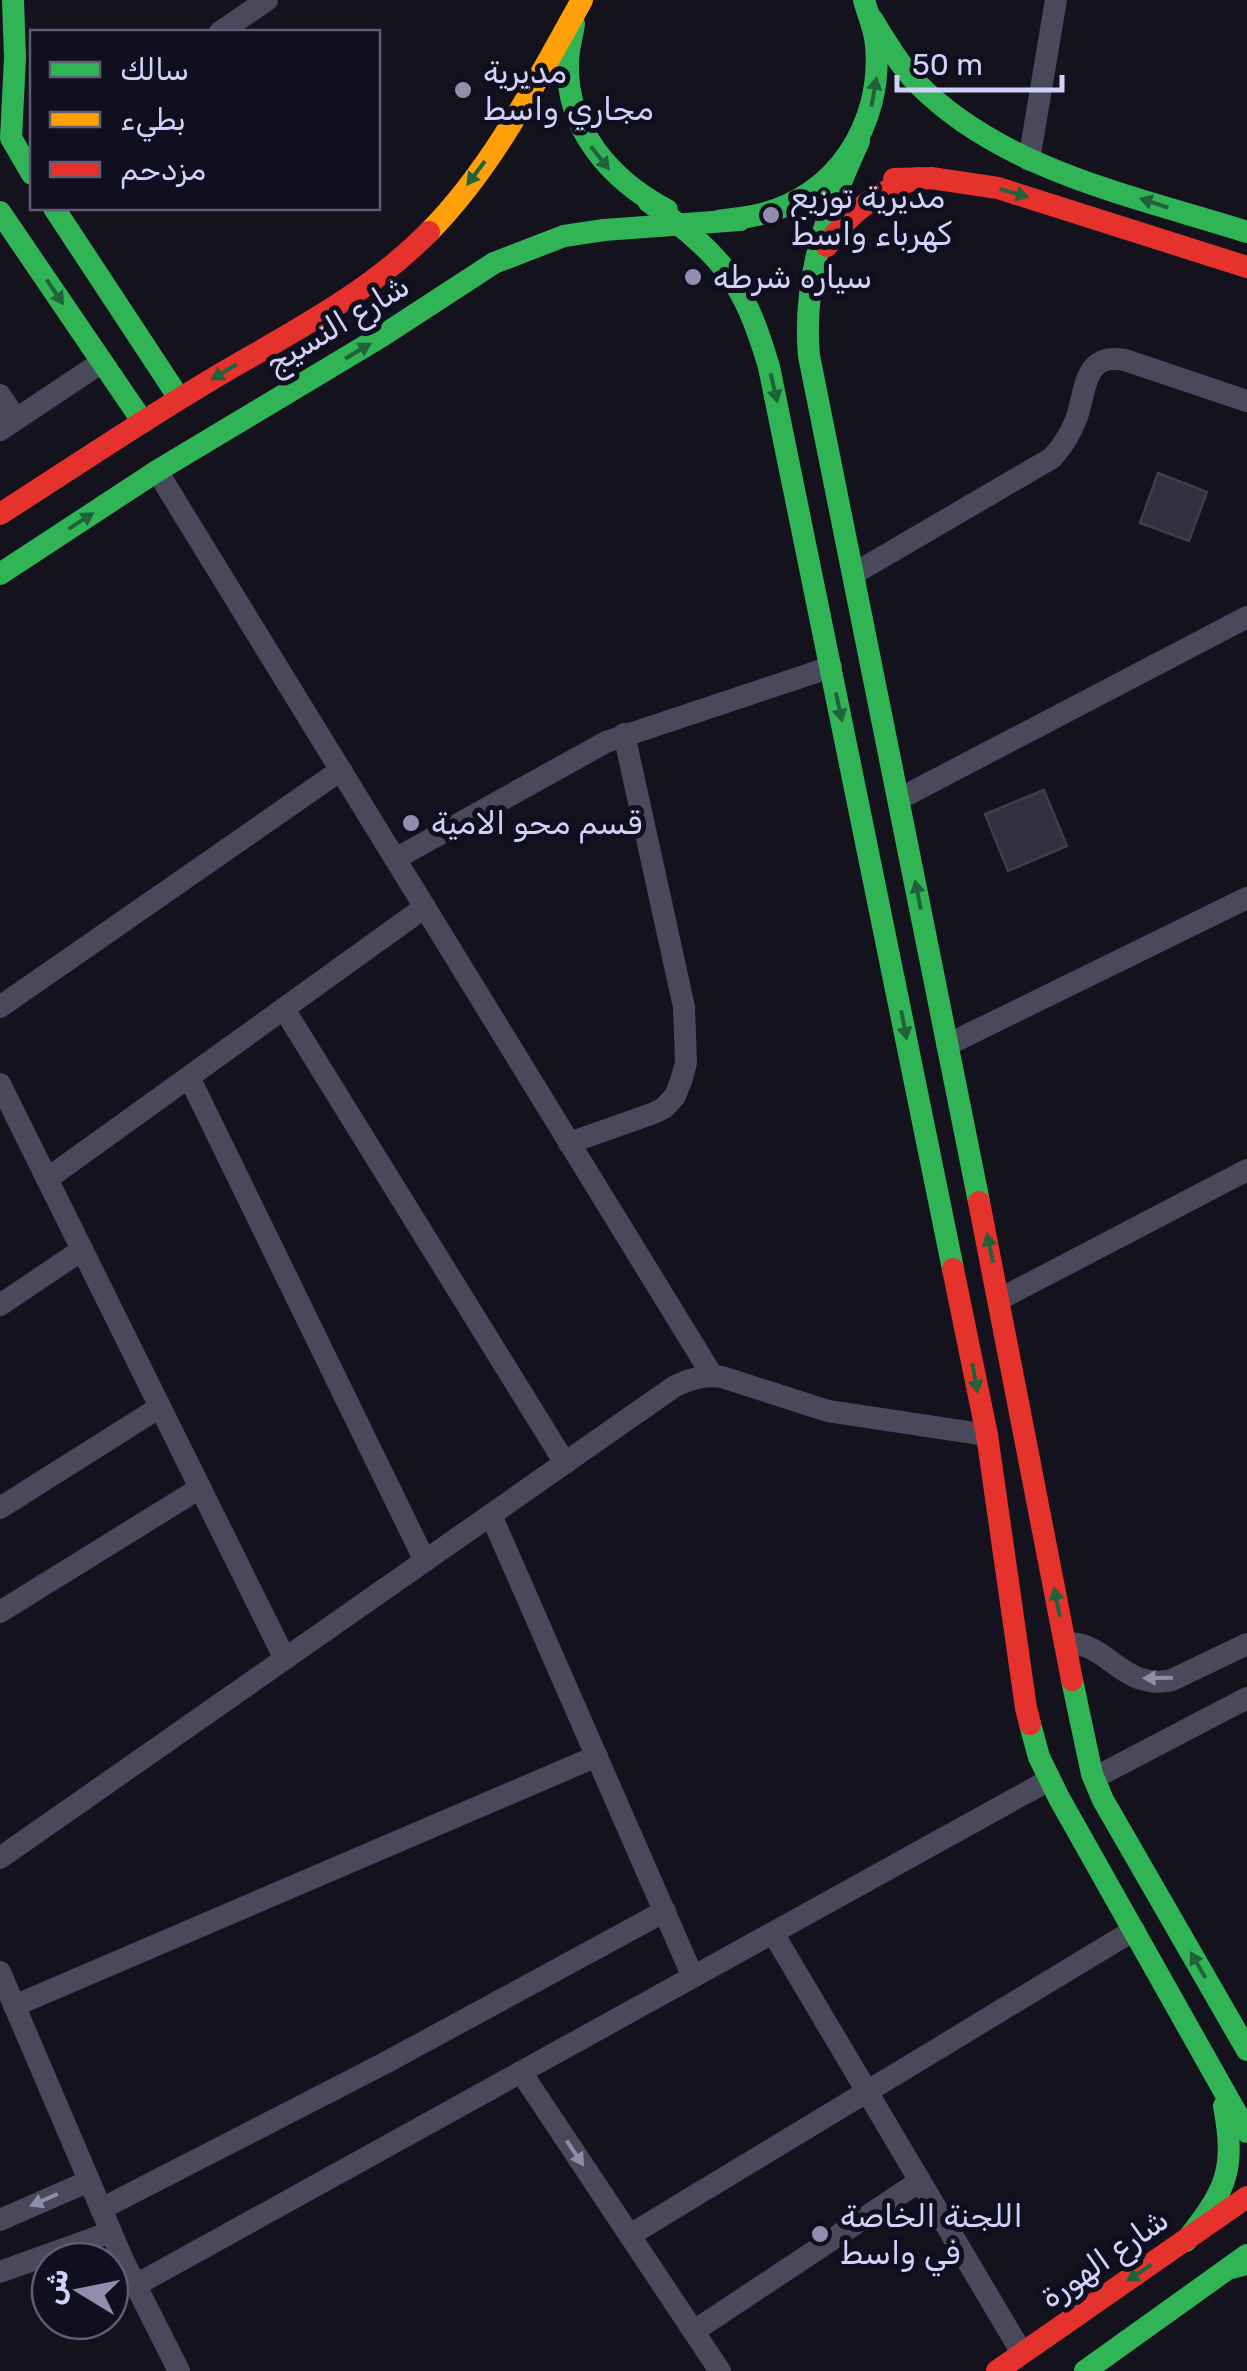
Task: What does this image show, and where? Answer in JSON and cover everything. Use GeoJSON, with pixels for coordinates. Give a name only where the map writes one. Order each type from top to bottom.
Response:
{"type":"FeatureCollection","features":[{"type":"Feature","properties":{"kind":"main road"},"geometry":{"type":"LineString","coordinates":[[13,0],[15,148],[30,171]]}},
{"type":"Feature","properties":{"kind":"main road"},"geometry":{"type":"LineString","coordinates":[[499,141],[555,0]]}},
{"type":"Feature","properties":{"kind":"main road"},"geometry":{"type":"LineString","coordinates":[[583,0],[574,22],[568,63],[573,105],[589,144],[615,177],[711,251],[728,270],[744,296],[773,382],[987,1435],[1031,1732],[1049,1780],[1247,2132]]}},
{"type":"Feature","properties":{"kind":"main road","name":"شارع النسيج"},"geometry":{"type":"LineString","coordinates":[[0,514],[180,398],[371,284],[417,244],[436,225],[499,141],[583,0]]}},
{"type":"Feature","properties":{"kind":"main road"},"geometry":{"type":"LineString","coordinates":[[868,10],[912,78],[984,137],[1064,174],[1247,232]]}},
{"type":"Feature","properties":{"kind":"main road"},"geometry":{"type":"LineString","coordinates":[[868,10],[879,60],[874,102],[818,238],[807,304],[812,374],[1000,1299],[1064,1644],[1094,1778],[1118,1828],[1247,2050]]}},
{"type":"Feature","properties":{"kind":"main road"},"geometry":{"type":"LineString","coordinates":[[784,208],[814,192],[839,169],[860,140]]}},
{"type":"Feature","properties":{"kind":"main road"},"geometry":{"type":"LineString","coordinates":[[807,304],[817,268],[848,217],[892,185],[918,178]]}},
{"type":"Feature","properties":{"kind":"main road"},"geometry":{"type":"LineString","coordinates":[[649,202],[693,218],[740,220],[883,181],[961,181],[1010,191],[1247,267]]}},
{"type":"Feature","properties":{"kind":"main road"},"geometry":{"type":"LineString","coordinates":[[55,210],[180,398]]}},
{"type":"Feature","properties":{"kind":"main road"},"geometry":{"type":"LineString","coordinates":[[0,212],[143,422]]}},
{"type":"Feature","properties":{"kind":"main road","name":"شارع النسيج"},"geometry":{"type":"LineString","coordinates":[[0,574],[157,471],[382,336],[494,263],[564,236],[740,220]]}},
{"type":"Feature","properties":{"kind":"main road"},"geometry":{"type":"LineString","coordinates":[[564,236],[624,238],[661,243],[692,253],[714,267],[744,296]]}},
{"type":"Feature","properties":{"kind":"main road"},"geometry":{"type":"LineString","coordinates":[[887,943],[925,932]]}},
{"type":"Feature","properties":{"kind":"main road"},"geometry":{"type":"LineString","coordinates":[[1023,1686],[1074,1688]]}},
{"type":"Feature","properties":{"kind":"main road"},"geometry":{"type":"LineString","coordinates":[[1186,2241],[1216,2204],[1230,2164],[1230,2130],[1218,2080]]}},
{"type":"Feature","properties":{"kind":"main road","name":"شارع الهورة"},"geometry":{"type":"LineString","coordinates":[[997,2371],[1247,2197]]}},
{"type":"Feature","properties":{"kind":"main road"},"geometry":{"type":"LineString","coordinates":[[1085,2371],[1242,2263]]}},
{"type":"Feature","properties":{"kind":"street"},"geometry":{"type":"LineString","coordinates":[[223,30],[267,0]]}},
{"type":"Feature","properties":{"kind":"street"},"geometry":{"type":"LineString","coordinates":[[1029,160],[1056,0]]}},
{"type":"Feature","properties":{"kind":"street"},"geometry":{"type":"LineString","coordinates":[[855,573],[1052,458],[1069,436],[1090,372],[1107,358],[1125,360],[1247,401]]}},
{"type":"Feature","properties":{"kind":"street"},"geometry":{"type":"LineString","coordinates":[[0,395],[8,424],[102,362]]}},
{"type":"Feature","properties":{"kind":"street"},"geometry":{"type":"LineString","coordinates":[[157,471],[712,1375]]}},
{"type":"Feature","properties":{"kind":"street"},"geometry":{"type":"LineString","coordinates":[[899,799],[1247,617]]}},
{"type":"Feature","properties":{"kind":"street"},"geometry":{"type":"LineString","coordinates":[[395,859],[624,734],[831,668]]}},
{"type":"Feature","properties":{"kind":"street"},"geometry":{"type":"LineString","coordinates":[[569,1142],[664,1108],[674,1096],[686,1063],[684,1007],[624,734]]}},
{"type":"Feature","properties":{"kind":"street"},"geometry":{"type":"LineString","coordinates":[[0,1007],[341,770]]}},
{"type":"Feature","properties":{"kind":"street"},"geometry":{"type":"LineString","coordinates":[[947,1044],[1247,898]]}},
{"type":"Feature","properties":{"kind":"street"},"geometry":{"type":"LineString","coordinates":[[47,1179],[425,908]]}},
{"type":"Feature","properties":{"kind":"street"},"geometry":{"type":"LineString","coordinates":[[284,1009],[565,1464]]}},
{"type":"Feature","properties":{"kind":"street"},"geometry":{"type":"LineString","coordinates":[[189,1077],[425,1561]]}},
{"type":"Feature","properties":{"kind":"street"},"geometry":{"type":"LineString","coordinates":[[2,1094],[285,1659]]}},
{"type":"Feature","properties":{"kind":"street"},"geometry":{"type":"LineString","coordinates":[[1000,1299],[1247,1170]]}},
{"type":"Feature","properties":{"kind":"street"},"geometry":{"type":"LineString","coordinates":[[0,1305],[82,1250]]}},
{"type":"Feature","properties":{"kind":"street"},"geometry":{"type":"LineString","coordinates":[[0,1858],[676,1386],[712,1375],[828,1412],[987,1435]]}},
{"type":"Feature","properties":{"kind":"street"},"geometry":{"type":"LineString","coordinates":[[0,1508],[160,1407]]}},
{"type":"Feature","properties":{"kind":"street"},"geometry":{"type":"LineString","coordinates":[[0,1612],[200,1488]]}},
{"type":"Feature","properties":{"kind":"street"},"geometry":{"type":"LineString","coordinates":[[491,1515],[694,1977]]}},
{"type":"Feature","properties":{"kind":"street"},"geometry":{"type":"LineString","coordinates":[[1064,1644],[1078,1642],[1131,1676],[1161,1682],[1247,1644]]}},
{"type":"Feature","properties":{"kind":"street"},"geometry":{"type":"LineString","coordinates":[[1094,1778],[1247,1698]]}},
{"type":"Feature","properties":{"kind":"street"},"geometry":{"type":"LineString","coordinates":[[14,2006],[596,1756]]}},
{"type":"Feature","properties":{"kind":"street"},"geometry":{"type":"LineString","coordinates":[[136,2285],[1049,1780]]}},
{"type":"Feature","properties":{"kind":"street"},"geometry":{"type":"LineString","coordinates":[[101,2209],[385,2063],[665,1911]]}},
{"type":"Feature","properties":{"kind":"street"},"geometry":{"type":"LineString","coordinates":[[630,2235],[1134,1930]]}},
{"type":"Feature","properties":{"kind":"street"},"geometry":{"type":"LineString","coordinates":[[772,1933],[1022,2353]]}},
{"type":"Feature","properties":{"kind":"street"},"geometry":{"type":"LineString","coordinates":[[0,1972],[111,2232],[179,2371]]}},
{"type":"Feature","properties":{"kind":"street"},"geometry":{"type":"LineString","coordinates":[[521,2072],[720,2371]]}},
{"type":"Feature","properties":{"kind":"street"},"geometry":{"type":"LineString","coordinates":[[0,2220],[89,2181]]}},
{"type":"Feature","properties":{"kind":"street"},"geometry":{"type":"LineString","coordinates":[[694,2331],[920,2181]]}},
{"type":"Feature","properties":{"kind":"street"},"geometry":{"type":"LineString","coordinates":[[0,2272],[111,2232]]}},
{"type":"Feature","properties":{"kind":"building"},"geometry":{"type":"Polygon","coordinates":[[[1158,473],[1207,492],[1189,541],[1140,523],[1158,473]]]}},
{"type":"Feature","properties":{"kind":"building"},"geometry":{"type":"Polygon","coordinates":[[[1044,790],[1067,846],[1008,871],[985,814],[1044,790]]]}},
{"type":"Feature","properties":{"kind":"traffic: fast"},"geometry":{"type":"LineString","coordinates":[[13,0],[11,138],[30,171]]}},
{"type":"Feature","properties":{"kind":"traffic: fast"},"geometry":{"type":"LineString","coordinates":[[718,221],[785,206],[831,175],[849,153],[862,129],[876,74],[875,39],[864,0]]}},
{"type":"Feature","properties":{"kind":"traffic: fast"},"geometry":{"type":"LineString","coordinates":[[872,19],[916,82],[988,138],[1028,159],[1115,192],[1247,232]]}},
{"type":"Feature","properties":{"kind":"traffic: fast"},"geometry":{"type":"LineString","coordinates":[[574,24],[568,58],[569,87],[584,131],[611,168],[667,210]]}},
{"type":"Feature","properties":{"kind":"traffic: fast"},"geometry":{"type":"LineString","coordinates":[[859,141],[819,245],[809,300],[809,356],[979,1202]]}},
{"type":"Feature","properties":{"kind":"traffic: fast"},"geometry":{"type":"LineString","coordinates":[[649,202],[695,238],[727,272],[750,312],[769,367],[953,1269]]}},
{"type":"Feature","properties":{"kind":"traffic: fast"},"geometry":{"type":"LineString","coordinates":[[55,210],[179,398]]}},
{"type":"Feature","properties":{"kind":"traffic: fast"},"geometry":{"type":"LineString","coordinates":[[0,212],[143,422]]}},
{"type":"Feature","properties":{"kind":"traffic: fast"},"geometry":{"type":"LineString","coordinates":[[0,574],[157,471],[382,336],[494,263],[564,236],[740,220]]}},
{"type":"Feature","properties":{"kind":"traffic: fast"},"geometry":{"type":"LineString","coordinates":[[1072,1680],[1092,1774],[1103,1800],[1247,2050]]}},
{"type":"Feature","properties":{"kind":"traffic: fast"},"geometry":{"type":"LineString","coordinates":[[1030,1724],[1039,1757],[1059,1798],[1247,2132]]}},
{"type":"Feature","properties":{"kind":"traffic: fast"},"geometry":{"type":"LineString","coordinates":[[1186,2241],[1210,2208],[1224,2179],[1229,2147],[1224,2106]]}},
{"type":"Feature","properties":{"kind":"traffic: fast"},"geometry":{"type":"LineString","coordinates":[[1085,2371],[1247,2255]]}},
{"type":"Feature","properties":{"kind":"traffic: fast"},"geometry":{"type":"LineString","coordinates":[[1231,2268],[1247,2264]]}},
{"type":"Feature","properties":{"kind":"traffic: slow"},"geometry":{"type":"LineString","coordinates":[[429,232],[494,151],[582,0]]}},
{"type":"Feature","properties":{"kind":"traffic: jam"},"geometry":{"type":"LineString","coordinates":[[827,246],[845,222],[866,204],[918,178]]}},
{"type":"Feature","properties":{"kind":"traffic: jam"},"geometry":{"type":"LineString","coordinates":[[894,179],[931,178],[998,188],[1247,267]]}},
{"type":"Feature","properties":{"kind":"traffic: jam"},"geometry":{"type":"LineString","coordinates":[[0,514],[353,294],[429,232]]}},
{"type":"Feature","properties":{"kind":"traffic: jam"},"geometry":{"type":"LineString","coordinates":[[979,1202],[1072,1680]]}},
{"type":"Feature","properties":{"kind":"traffic: jam"},"geometry":{"type":"LineString","coordinates":[[953,1269],[987,1435],[1030,1724]]}},
{"type":"Feature","properties":{"kind":"traffic: jam"},"geometry":{"type":"LineString","coordinates":[[997,2371],[1247,2197]]}},
{"type":"Feature","properties":{"kind":"place","name":"مديرية مجاري واسط"},"geometry":{"type":"Point","coordinates":[463,90]}},
{"type":"Feature","properties":{"kind":"place","name":"مديرية توزيع كهرباء واسط"},"geometry":{"type":"Point","coordinates":[771,215]}},
{"type":"Feature","properties":{"kind":"place","name":"سياره شرطه"},"geometry":{"type":"Point","coordinates":[693,277]}},
{"type":"Feature","properties":{"kind":"place","name":"قسم محو الامية"},"geometry":{"type":"Point","coordinates":[411,823]}},
{"type":"Feature","properties":{"kind":"place","name":"اللجنة الخاصة في واسط"},"geometry":{"type":"Point","coordinates":[820,2234]}}]}
